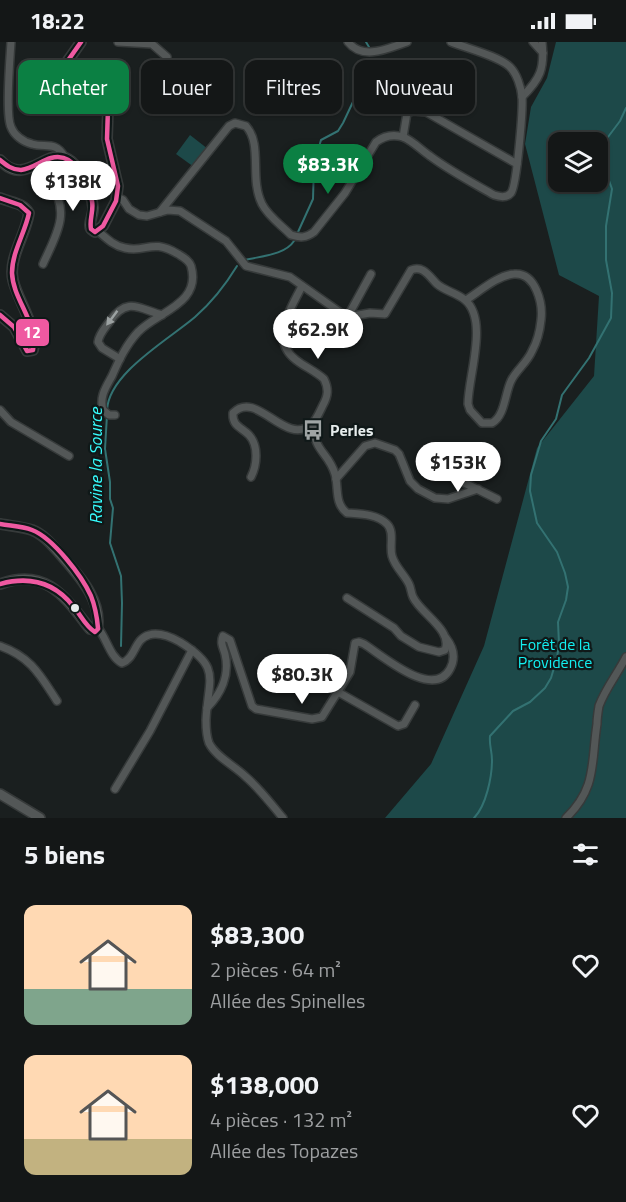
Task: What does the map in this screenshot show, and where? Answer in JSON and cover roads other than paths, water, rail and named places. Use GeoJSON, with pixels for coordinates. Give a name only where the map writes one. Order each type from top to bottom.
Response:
{"type":"FeatureCollection","features":[{"type":"Feature","properties":{"kind":"main road"},"geometry":{"type":"LineString","coordinates":[[0,160],[14,170],[27,170],[50,159],[64,156],[77,166],[89,192],[93,209],[90,225],[93,231],[98,231],[104,226],[117,196],[117,180],[107,139],[106,104],[100,99],[64,86],[59,80],[62,69],[81,42]]}},
{"type":"Feature","properties":{"kind":"main road"},"geometry":{"type":"LineString","coordinates":[[0,198],[19,204],[29,213],[15,257],[12,277],[31,327],[33,351],[27,351],[14,327],[0,315]]}},
{"type":"Feature","properties":{"kind":"main road"},"geometry":{"type":"LineString","coordinates":[[0,524],[32,530],[50,543],[89,590],[98,628],[95,632],[90,629],[73,605],[44,582],[21,579],[0,584]]}},
{"type":"Feature","properties":{"kind":"main road"},"geometry":{"type":"LineString","coordinates":[[2,795],[40,818]]}},
{"type":"Feature","properties":{"kind":"street"},"geometry":{"type":"LineString","coordinates":[[11,42],[9,110],[12,129],[26,142],[33,145],[52,145],[64,156]]}},
{"type":"Feature","properties":{"kind":"street"},"geometry":{"type":"LineString","coordinates":[[118,42],[152,44],[167,57]]}},
{"type":"Feature","properties":{"kind":"street"},"geometry":{"type":"LineString","coordinates":[[348,42],[357,50],[371,52],[407,42]]}},
{"type":"Feature","properties":{"kind":"street"},"geometry":{"type":"LineString","coordinates":[[159,213],[229,126],[239,122],[249,128],[254,140],[255,184],[262,205],[291,235],[303,237],[314,232],[345,194],[376,142],[383,137],[393,135],[413,142],[430,157],[500,197],[506,197],[513,191],[522,97],[515,73],[507,64],[451,42]]}},
{"type":"Feature","properties":{"kind":"street"},"geometry":{"type":"LineString","coordinates":[[533,42],[543,53]]}},
{"type":"Feature","properties":{"kind":"street"},"geometry":{"type":"LineString","coordinates":[[522,97],[540,77],[542,42]]}},
{"type":"Feature","properties":{"kind":"street"},"geometry":{"type":"LineString","coordinates":[[403,137],[407,113],[426,112],[517,164]]}},
{"type":"Feature","properties":{"kind":"street"},"geometry":{"type":"LineString","coordinates":[[33,167],[51,185],[61,212],[61,222],[43,264]]}},
{"type":"Feature","properties":{"kind":"street"},"geometry":{"type":"LineString","coordinates":[[117,196],[129,209],[139,215],[168,210],[180,211],[226,241],[246,266],[282,274],[348,316],[385,314],[409,273],[414,268],[423,270],[440,286],[466,300],[475,315],[476,330],[468,404],[470,410],[482,423],[492,423],[499,416],[514,376],[532,352],[540,328],[541,307],[534,287],[526,275],[521,274],[503,277],[466,300]]}},
{"type":"Feature","properties":{"kind":"street"},"geometry":{"type":"LineString","coordinates":[[98,231],[123,248],[161,246],[188,261],[192,270],[190,291],[182,302],[148,323],[136,334],[120,359],[102,397],[103,410],[115,415]]}},
{"type":"Feature","properties":{"kind":"street"},"geometry":{"type":"LineString","coordinates":[[348,316],[371,274]]}},
{"type":"Feature","properties":{"kind":"street"},"geometry":{"type":"LineString","coordinates":[[251,477],[256,462],[255,448],[250,436],[234,421],[233,413],[236,410],[255,408],[284,426],[298,429],[313,423],[328,397],[327,384],[319,375],[290,354],[282,337],[283,327],[302,286]]}},
{"type":"Feature","properties":{"kind":"street"},"geometry":{"type":"LineString","coordinates":[[120,359],[102,348],[98,342],[100,335],[117,311],[133,306],[162,315]]}},
{"type":"Feature","properties":{"kind":"street"},"geometry":{"type":"LineString","coordinates":[[0,410],[11,422],[69,456]]}},
{"type":"Feature","properties":{"kind":"street"},"geometry":{"type":"LineString","coordinates":[[207,708],[224,684],[226,665],[221,644],[223,636],[230,640],[242,673],[249,702],[256,709],[318,719],[322,717],[350,672],[355,644],[359,642],[414,676],[425,680],[444,677],[453,662],[454,654],[446,638],[422,612],[413,598],[408,582],[395,564],[390,547],[391,533],[388,525],[372,516],[348,513],[343,510],[339,503],[336,479],[328,460],[316,443],[313,423]]}},
{"type":"Feature","properties":{"kind":"street"},"geometry":{"type":"LineString","coordinates":[[336,479],[364,446],[375,443],[395,450],[403,461],[410,481],[418,489],[435,498],[448,500],[478,489]]}},
{"type":"Feature","properties":{"kind":"street"},"geometry":{"type":"LineString","coordinates":[[430,466],[497,499]]}},
{"type":"Feature","properties":{"kind":"street"},"geometry":{"type":"LineString","coordinates":[[348,598],[420,647],[442,652],[447,645],[446,638]]}},
{"type":"Feature","properties":{"kind":"street"},"geometry":{"type":"LineString","coordinates":[[98,628],[114,656],[122,663],[130,658],[139,641],[150,634],[174,639],[192,650],[209,668],[211,677],[206,735],[211,746],[246,776],[283,818]]}},
{"type":"Feature","properties":{"kind":"street"},"geometry":{"type":"LineString","coordinates":[[0,646],[27,659],[57,701]]}},
{"type":"Feature","properties":{"kind":"street"},"geometry":{"type":"LineString","coordinates":[[115,789],[150,731],[192,650]]}},
{"type":"Feature","properties":{"kind":"street"},"geometry":{"type":"LineString","coordinates":[[566,818],[588,789],[594,760],[599,707],[626,657]]}},
{"type":"Feature","properties":{"kind":"street"},"geometry":{"type":"LineString","coordinates":[[338,692],[398,726],[404,724],[415,705]]}},
{"type":"Feature","properties":{"kind":"waterway","name":"Ravine la Source"},"geometry":{"type":"LineString","coordinates":[[366,42],[369,47]]}},
{"type":"Feature","properties":{"kind":"waterway","name":"Ravine la Source"},"geometry":{"type":"LineString","coordinates":[[298,232],[313,199],[314,164],[321,140],[338,131],[354,100]]}},
{"type":"Feature","properties":{"kind":"waterway"},"geometry":{"type":"LineString","coordinates":[[474,818],[485,799],[491,775],[490,736],[513,711],[530,702],[545,688],[551,678],[557,658],[558,622],[568,587],[557,552],[537,523],[530,491],[531,475],[541,441],[556,419],[562,395],[589,358],[611,318],[612,293],[606,260],[606,226],[612,189],[600,155],[605,141],[620,121],[626,108]]}},
{"type":"Feature","properties":{"kind":"waterway","name":"Ravine la Source"},"geometry":{"type":"LineString","coordinates":[[245,260],[279,252],[294,241]]}},
{"type":"Feature","properties":{"kind":"waterway","name":"Ravine la Source"},"geometry":{"type":"LineString","coordinates":[[107,410],[110,396],[129,370],[201,312],[237,266]]}},
{"type":"Feature","properties":{"kind":"waterway","name":"Ravine la Source"},"geometry":{"type":"LineString","coordinates":[[107,415],[105,449],[113,508],[110,543],[121,576],[121,646]]}},
{"type":"Feature","properties":{"kind":"place","name":"Perles"},"geometry":{"type":"Point","coordinates":[313,430]}},
{"type":"Feature","properties":{"kind":"park label","name":"Forêt de la Providence"},"geometry":{"type":"Point","coordinates":[555,653]}}]}
